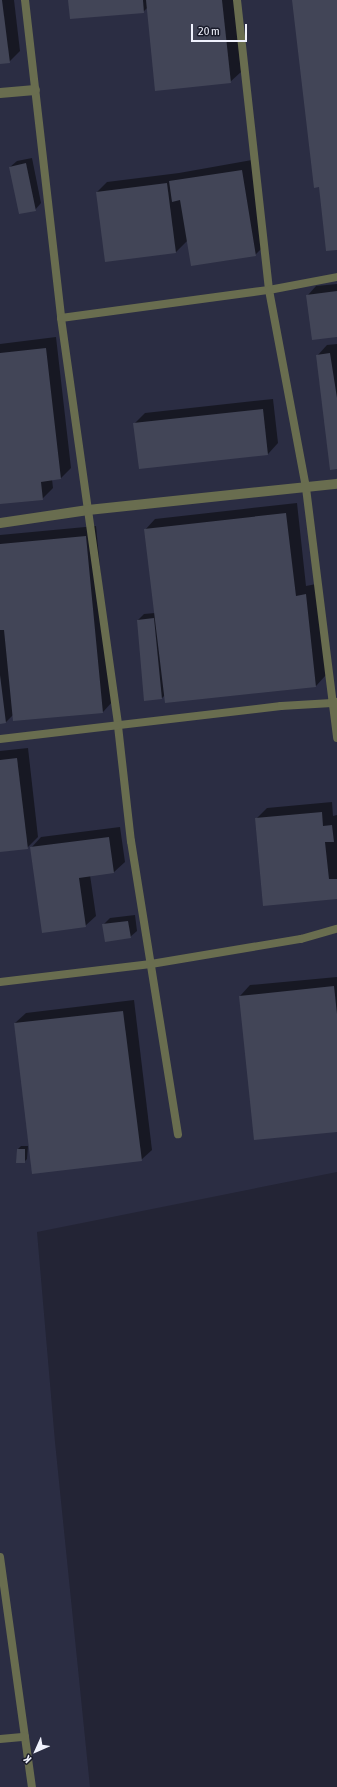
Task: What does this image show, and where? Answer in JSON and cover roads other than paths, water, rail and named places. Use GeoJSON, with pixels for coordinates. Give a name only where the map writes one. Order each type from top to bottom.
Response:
{"type":"FeatureCollection","features":[{"type":"Feature","properties":{"kind":"street"},"geometry":{"type":"LineString","coordinates":[[0,94],[35,90]]}},
{"type":"Feature","properties":{"kind":"street"},"geometry":{"type":"LineString","coordinates":[[0,523],[88,510],[337,484]]}},
{"type":"Feature","properties":{"kind":"lane"},"geometry":{"type":"LineString","coordinates":[[25,0],[61,318],[118,726],[131,841],[178,1134]]}},
{"type":"Feature","properties":{"kind":"lane"},"geometry":{"type":"LineString","coordinates":[[237,0],[269,290],[306,488],[334,703],[337,738]]}},
{"type":"Feature","properties":{"kind":"lane"},"geometry":{"type":"LineString","coordinates":[[61,318],[269,290],[337,277]]}},
{"type":"Feature","properties":{"kind":"lane"},"geometry":{"type":"LineString","coordinates":[[0,739],[281,706],[334,703]]}},
{"type":"Feature","properties":{"kind":"lane"},"geometry":{"type":"LineString","coordinates":[[0,982],[151,964],[301,939],[337,929]]}},
{"type":"Feature","properties":{"kind":"lane"},"geometry":{"type":"LineString","coordinates":[[0,1557],[32,1787]]}},
{"type":"Feature","properties":{"kind":"lane"},"geometry":{"type":"LineString","coordinates":[[0,1739],[25,1737]]}}]}
